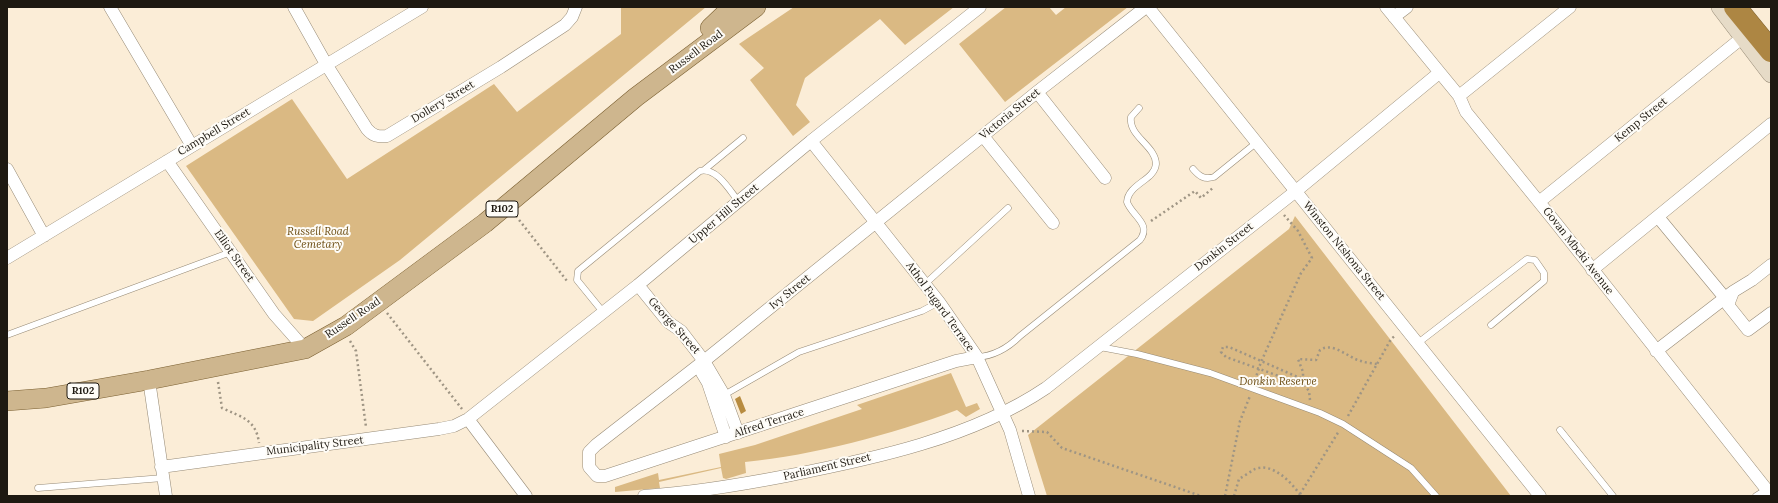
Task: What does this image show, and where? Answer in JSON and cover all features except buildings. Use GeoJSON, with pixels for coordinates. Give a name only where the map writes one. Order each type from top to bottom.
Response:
{"type":"FeatureCollection","features":[{"type":"Feature","properties":{"kind":"highway"},"geometry":{"type":"LineString","coordinates":[[1735,7],[1771,51]]}},
{"type":"Feature","properties":{"kind":"main road","name":"Russell Road"},"geometry":{"type":"LineString","coordinates":[[636,97],[732,7]]}},
{"type":"Feature","properties":{"kind":"main road","name":"Russell Road"},"geometry":{"type":"LineString","coordinates":[[7,401],[46,398],[257,360],[305,349],[342,328],[507,205],[636,97],[756,7]]}},
{"type":"Feature","properties":{"kind":"street","name":"Dollery Street"},"geometry":{"type":"LineString","coordinates":[[294,7],[326,64],[367,129],[373,135],[380,137],[387,136],[500,67],[565,25],[572,17],[576,7]]}},
{"type":"Feature","properties":{"kind":"street","name":"Campbell Street"},"geometry":{"type":"LineString","coordinates":[[7,258],[422,7]]}},
{"type":"Feature","properties":{"kind":"street","name":"Upper Hill Street"},"geometry":{"type":"LineString","coordinates":[[468,419],[638,285],[811,141],[980,7]]}},
{"type":"Feature","properties":{"kind":"street","name":"Victoria Street"},"geometry":{"type":"LineString","coordinates":[[875,223],[1037,92],[1147,7]]}},
{"type":"Feature","properties":{"kind":"street","name":"Winston Ntshona Street"},"geometry":{"type":"LineString","coordinates":[[1147,7],[1540,496]]}},
{"type":"Feature","properties":{"kind":"street","name":"Govan Mbeki Avenue"},"geometry":{"type":"LineString","coordinates":[[1386,7],[1459,96],[1466,112],[1474,124],[1539,202],[1769,492]]}},
{"type":"Feature","properties":{"kind":"street"},"geometry":{"type":"LineString","coordinates":[[1394,17],[1407,7]]}},
{"type":"Feature","properties":{"kind":"street"},"geometry":{"type":"LineString","coordinates":[[1459,96],[1555,12],[1570,7]]}},
{"type":"Feature","properties":{"kind":"street"},"geometry":{"type":"LineString","coordinates":[[1720,7],[1771,74]]}},
{"type":"Feature","properties":{"kind":"street"},"geometry":{"type":"LineString","coordinates":[[1743,7],[1771,40]]}},
{"type":"Feature","properties":{"kind":"street"},"geometry":{"type":"LineString","coordinates":[[115,9],[192,146]]}},
{"type":"Feature","properties":{"kind":"street","name":"Kemp Street"},"geometry":{"type":"LineString","coordinates":[[1539,202],[1743,38]]}},
{"type":"Feature","properties":{"kind":"street","name":"Donkin Street"},"geometry":{"type":"LineString","coordinates":[[1004,414],[1046,388],[1296,191],[1439,73]]}},
{"type":"Feature","properties":{"kind":"street"},"geometry":{"type":"LineString","coordinates":[[1037,92],[1105,178]]}},
{"type":"Feature","properties":{"kind":"street"},"geometry":{"type":"LineString","coordinates":[[1592,270],[1771,124]]}},
{"type":"Feature","properties":{"kind":"street"},"geometry":{"type":"LineString","coordinates":[[983,136],[1054,223]]}},
{"type":"Feature","properties":{"kind":"street","name":"Athol Fugard Terrace"},"geometry":{"type":"LineString","coordinates":[[811,141],[939,302],[977,357],[1010,430],[1029,496]]}},
{"type":"Feature","properties":{"kind":"street","name":"Elliot Street"},"geometry":{"type":"LineString","coordinates":[[167,161],[274,314],[305,349]]}},
{"type":"Feature","properties":{"kind":"street"},"geometry":{"type":"LineString","coordinates":[[7,169],[44,236]]}},
{"type":"Feature","properties":{"kind":"street"},"geometry":{"type":"LineString","coordinates":[[1658,217],[1729,294],[1728,305],[1748,330],[1771,313]]}},
{"type":"Feature","properties":{"kind":"street","name":"Ivy Street"},"geometry":{"type":"LineString","coordinates":[[596,445],[701,363],[875,223]]}},
{"type":"Feature","properties":{"kind":"street"},"geometry":{"type":"LineString","coordinates":[[1656,351],[1729,294],[1752,280],[1771,265]]}},
{"type":"Feature","properties":{"kind":"street","name":"George Street"},"geometry":{"type":"LineString","coordinates":[[638,285],[668,322],[680,331],[724,395],[738,433]]}},
{"type":"Feature","properties":{"kind":"street","name":"Alfred Terrace"},"geometry":{"type":"LineString","coordinates":[[596,445],[589,452],[589,467],[597,476],[605,476],[956,361],[977,357]]}},
{"type":"Feature","properties":{"kind":"street","name":"George Street"},"geometry":{"type":"LineString","coordinates":[[701,363],[726,437]]}},
{"type":"Feature","properties":{"kind":"street"},"geometry":{"type":"LineString","coordinates":[[149,380],[166,496]]}},
{"type":"Feature","properties":{"kind":"street","name":"Parliament Street"},"geometry":{"type":"LineString","coordinates":[[644,496],[722,488],[852,462],[926,442],[1004,414]]}},
{"type":"Feature","properties":{"kind":"street"},"geometry":{"type":"LineString","coordinates":[[468,419],[526,496]]}},
{"type":"Feature","properties":{"kind":"street","name":"Municipality Street"},"geometry":{"type":"LineString","coordinates":[[162,472],[439,429],[454,426],[468,419]]}},
{"type":"Feature","properties":{"kind":"lane"},"geometry":{"type":"LineString","coordinates":[[977,357],[990,356],[1010,346],[1020,336],[1140,240],[1145,228],[1127,202],[1130,191],[1154,171],[1156,166],[1152,154],[1132,127],[1131,117],[1139,108]]}},
{"type":"Feature","properties":{"kind":"lane"},"geometry":{"type":"LineString","coordinates":[[603,312],[577,280],[578,271],[700,171],[704,170],[743,138]]}},
{"type":"Feature","properties":{"kind":"lane"},"geometry":{"type":"LineString","coordinates":[[1193,169],[1205,178],[1214,176],[1256,143]]}},
{"type":"Feature","properties":{"kind":"lane"},"geometry":{"type":"LineString","coordinates":[[704,170],[714,173],[739,202]]}},
{"type":"Feature","properties":{"kind":"lane"},"geometry":{"type":"LineString","coordinates":[[925,284],[1008,208]]}},
{"type":"Feature","properties":{"kind":"lane"},"geometry":{"type":"LineString","coordinates":[[7,335],[231,252]]}},
{"type":"Feature","properties":{"kind":"lane"},"geometry":{"type":"LineString","coordinates":[[1418,343],[1527,259],[1535,260],[1544,274],[1544,281],[1491,325]]}},
{"type":"Feature","properties":{"kind":"lane"},"geometry":{"type":"LineString","coordinates":[[724,395],[799,352],[922,311],[939,302]]}},
{"type":"Feature","properties":{"kind":"lane"},"geometry":{"type":"LineString","coordinates":[[1099,346],[1137,354],[1210,374],[1308,408],[1343,424],[1411,468],[1436,496]]}},
{"type":"Feature","properties":{"kind":"lane"},"geometry":{"type":"LineString","coordinates":[[1560,430],[1613,496]]}},
{"type":"Feature","properties":{"kind":"lane"},"geometry":{"type":"LineString","coordinates":[[38,488],[162,472]]}},
{"type":"Feature","properties":{"kind":"lane"},"geometry":{"type":"LineString","coordinates":[[1756,496],[1769,492]]}},
{"type":"Feature","properties":{"kind":"path"},"geometry":{"type":"LineString","coordinates":[[1145,228],[1196,191],[1201,198],[1208,192]]}},
{"type":"Feature","properties":{"kind":"path"},"geometry":{"type":"LineString","coordinates":[[507,205],[562,275]]}},
{"type":"Feature","properties":{"kind":"path"},"geometry":{"type":"LineString","coordinates":[[1291,223],[1298,231],[1312,258],[1301,273]]}},
{"type":"Feature","properties":{"kind":"path"},"geometry":{"type":"LineString","coordinates":[[378,302],[468,419]]}},
{"type":"Feature","properties":{"kind":"path"},"geometry":{"type":"LineString","coordinates":[[342,328],[356,351],[368,440]]}},
{"type":"Feature","properties":{"kind":"path"},"geometry":{"type":"LineString","coordinates":[[1308,408],[1310,399],[1308,387],[1226,357],[1221,352],[1223,347],[1229,347],[1300,378],[1304,375],[1298,363],[1299,358],[1316,360],[1320,350],[1326,348],[1334,349],[1361,361],[1377,364],[1391,340]]}},
{"type":"Feature","properties":{"kind":"path"},"geometry":{"type":"LineString","coordinates":[[216,367],[222,408],[251,422],[258,434]]}},
{"type":"Feature","properties":{"kind":"path"},"geometry":{"type":"LineString","coordinates":[[1010,430],[1048,432],[1062,448],[1201,496]]}},
{"type":"Feature","properties":{"kind":"path"},"geometry":{"type":"LineString","coordinates":[[1234,496],[1239,479],[1256,469],[1269,468],[1280,474],[1301,495],[1318,468]]}},
{"type":"Feature","properties":{"kind":"green space","name":"Russell Road Cemetary"},"geometry":{"type":"Polygon","coordinates":[[[621,7],[706,7],[400,260],[313,321],[294,319],[186,166],[292,99],[347,179],[494,84],[517,112],[621,34],[621,7]]]}},
{"type":"Feature","properties":{"kind":"green space"},"geometry":{"type":"Polygon","coordinates":[[[794,7],[954,7],[905,45],[880,19],[805,78],[796,105],[810,122],[793,136],[750,80],[764,68],[739,44],[794,7]]]}},
{"type":"Feature","properties":{"kind":"green space"},"geometry":{"type":"Polygon","coordinates":[[[1006,7],[1049,7],[1056,15],[1066,7],[1128,7],[1005,102],[959,44],[1006,7]]]}},
{"type":"Feature","properties":{"kind":"green space","name":"Donkin Reserve"},"geometry":{"type":"Polygon","coordinates":[[[1295,216],[1511,496],[1047,496],[1028,435],[1289,229],[1295,216]]]}},
{"type":"Feature","properties":{"kind":"green space"},"geometry":{"type":"Polygon","coordinates":[[[951,373],[966,407],[977,403],[980,409],[966,417],[957,410],[905,428],[852,443],[771,459],[745,462],[746,473],[726,479],[723,478],[721,468],[659,482],[660,488],[615,492],[615,487],[658,473],[659,480],[721,467],[719,454],[755,445],[862,409],[857,405],[951,373]]]}},
{"type":"Feature","properties":{"kind":"shaded area"},"geometry":{"type":"Polygon","coordinates":[[[740,396],[746,411],[741,414],[735,399],[740,396]]]}}]}
